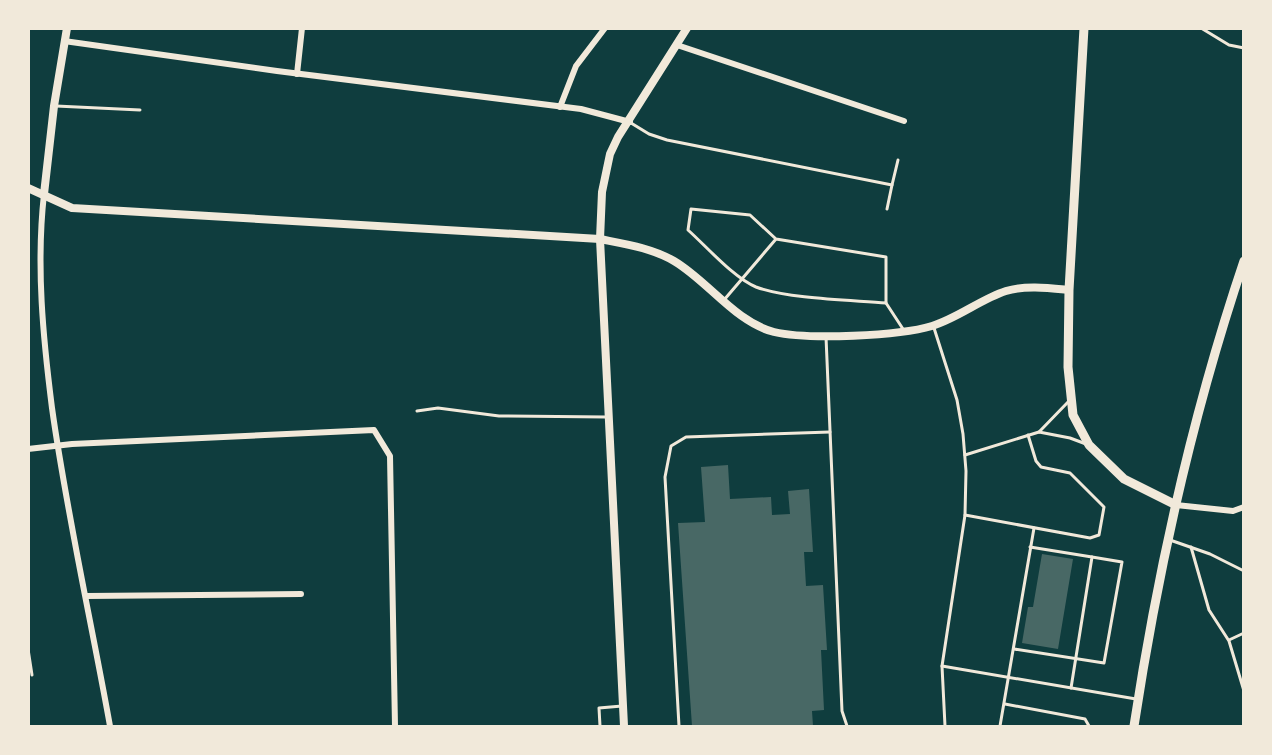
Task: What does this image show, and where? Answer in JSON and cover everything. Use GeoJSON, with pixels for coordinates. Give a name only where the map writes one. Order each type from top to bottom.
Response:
{"type":"FeatureCollection","features":[{"type":"Feature","properties":{"kind":"main road"},"geometry":{"type":"LineString","coordinates":[[1084,28],[1069,290],[1068,367],[1073,415],[1089,445],[1124,479],[1176,505]]}},
{"type":"Feature","properties":{"kind":"main road"},"geometry":{"type":"LineString","coordinates":[[1134,726],[1147,641],[1176,505],[1203,397],[1244,261]]}},
{"type":"Feature","properties":{"kind":"street"},"geometry":{"type":"LineString","coordinates":[[67,28],[54,106],[44,194],[40,263],[41,309],[56,446],[110,726]]}},
{"type":"Feature","properties":{"kind":"street"},"geometry":{"type":"LineString","coordinates":[[297,74],[302,28]]}},
{"type":"Feature","properties":{"kind":"street"},"geometry":{"type":"LineString","coordinates":[[560,107],[576,66],[605,28]]}},
{"type":"Feature","properties":{"kind":"street"},"geometry":{"type":"LineString","coordinates":[[624,726],[600,239],[604,174],[618,136],[630,122],[687,28]]}},
{"type":"Feature","properties":{"kind":"street"},"geometry":{"type":"LineString","coordinates":[[64,41],[297,74],[560,107],[630,122]]}},
{"type":"Feature","properties":{"kind":"street"},"geometry":{"type":"LineString","coordinates":[[676,45],[904,121]]}},
{"type":"Feature","properties":{"kind":"street"},"geometry":{"type":"LineString","coordinates":[[28,188],[72,208],[600,239],[643,248],[674,261],[747,319],[774,332],[826,335],[905,333],[933,326],[1006,291],[1041,287],[1069,290]]}},
{"type":"Feature","properties":{"kind":"street"},"geometry":{"type":"LineString","coordinates":[[28,449],[374,430],[390,456],[395,726]]}},
{"type":"Feature","properties":{"kind":"street"},"geometry":{"type":"LineString","coordinates":[[1176,505],[1233,511],[1244,507]]}},
{"type":"Feature","properties":{"kind":"street"},"geometry":{"type":"LineString","coordinates":[[86,596],[301,594]]}},
{"type":"Feature","properties":{"kind":"lane"},"geometry":{"type":"LineString","coordinates":[[1201,28],[1229,45],[1244,48]]}},
{"type":"Feature","properties":{"kind":"lane"},"geometry":{"type":"LineString","coordinates":[[54,106],[140,110]]}},
{"type":"Feature","properties":{"kind":"lane"},"geometry":{"type":"LineString","coordinates":[[630,122],[649,134],[667,140],[892,185]]}},
{"type":"Feature","properties":{"kind":"lane"},"geometry":{"type":"LineString","coordinates":[[887,209],[898,160]]}},
{"type":"Feature","properties":{"kind":"lane"},"geometry":{"type":"LineString","coordinates":[[886,303],[813,297],[757,287],[743,279],[688,230],[691,209],[750,215],[776,239],[886,257],[886,303],[905,333]]}},
{"type":"Feature","properties":{"kind":"lane"},"geometry":{"type":"LineString","coordinates":[[724,300],[776,239]]}},
{"type":"Feature","properties":{"kind":"lane"},"geometry":{"type":"LineString","coordinates":[[933,326],[957,400],[965,455],[965,515],[942,666],[945,726]]}},
{"type":"Feature","properties":{"kind":"lane"},"geometry":{"type":"LineString","coordinates":[[826,335],[842,711],[847,726]]}},
{"type":"Feature","properties":{"kind":"lane"},"geometry":{"type":"LineString","coordinates":[[1039,432],[1071,399]]}},
{"type":"Feature","properties":{"kind":"lane"},"geometry":{"type":"LineString","coordinates":[[417,411],[438,408],[499,416],[609,417]]}},
{"type":"Feature","properties":{"kind":"lane"},"geometry":{"type":"LineString","coordinates":[[679,726],[664,477],[671,446],[686,437],[830,432]]}},
{"type":"Feature","properties":{"kind":"lane"},"geometry":{"type":"LineString","coordinates":[[965,455],[1039,432],[1070,438],[1089,445]]}},
{"type":"Feature","properties":{"kind":"lane"},"geometry":{"type":"LineString","coordinates":[[965,515],[1094,538],[1099,535],[1104,507],[1070,472],[1041,467],[1036,461],[1028,435]]}},
{"type":"Feature","properties":{"kind":"lane"},"geometry":{"type":"LineString","coordinates":[[1000,726],[1034,528]]}},
{"type":"Feature","properties":{"kind":"lane"},"geometry":{"type":"LineString","coordinates":[[1168,539],[1244,571]]}},
{"type":"Feature","properties":{"kind":"lane"},"geometry":{"type":"LineString","coordinates":[[1014,648],[1104,663],[1122,562],[1030,547]]}},
{"type":"Feature","properties":{"kind":"lane"},"geometry":{"type":"LineString","coordinates":[[1191,548],[1209,610],[1229,640],[1244,691]]}},
{"type":"Feature","properties":{"kind":"lane"},"geometry":{"type":"LineString","coordinates":[[1071,688],[1092,557]]}},
{"type":"Feature","properties":{"kind":"lane"},"geometry":{"type":"LineString","coordinates":[[1229,640],[1244,633]]}},
{"type":"Feature","properties":{"kind":"lane"},"geometry":{"type":"LineString","coordinates":[[28,650],[32,675]]}},
{"type":"Feature","properties":{"kind":"lane"},"geometry":{"type":"LineString","coordinates":[[942,666],[1138,699]]}},
{"type":"Feature","properties":{"kind":"lane"},"geometry":{"type":"LineString","coordinates":[[1005,704],[1085,719],[1089,726]]}},
{"type":"Feature","properties":{"kind":"lane"},"geometry":{"type":"LineString","coordinates":[[600,726],[598,708],[623,706]]}},
{"type":"Feature","properties":{"kind":"building"},"geometry":{"type":"Polygon","coordinates":[[[728,465],[730,499],[771,497],[772,515],[790,514],[788,491],[809,489],[813,552],[804,552],[806,586],[823,585],[827,650],[821,650],[824,710],[812,711],[813,726],[692,726],[678,523],[705,522],[701,467],[728,465]]]}},
{"type":"Feature","properties":{"kind":"building"},"geometry":{"type":"Polygon","coordinates":[[[1042,554],[1073,559],[1058,649],[1022,643],[1028,607],[1033,607],[1042,554]]]}}]}
